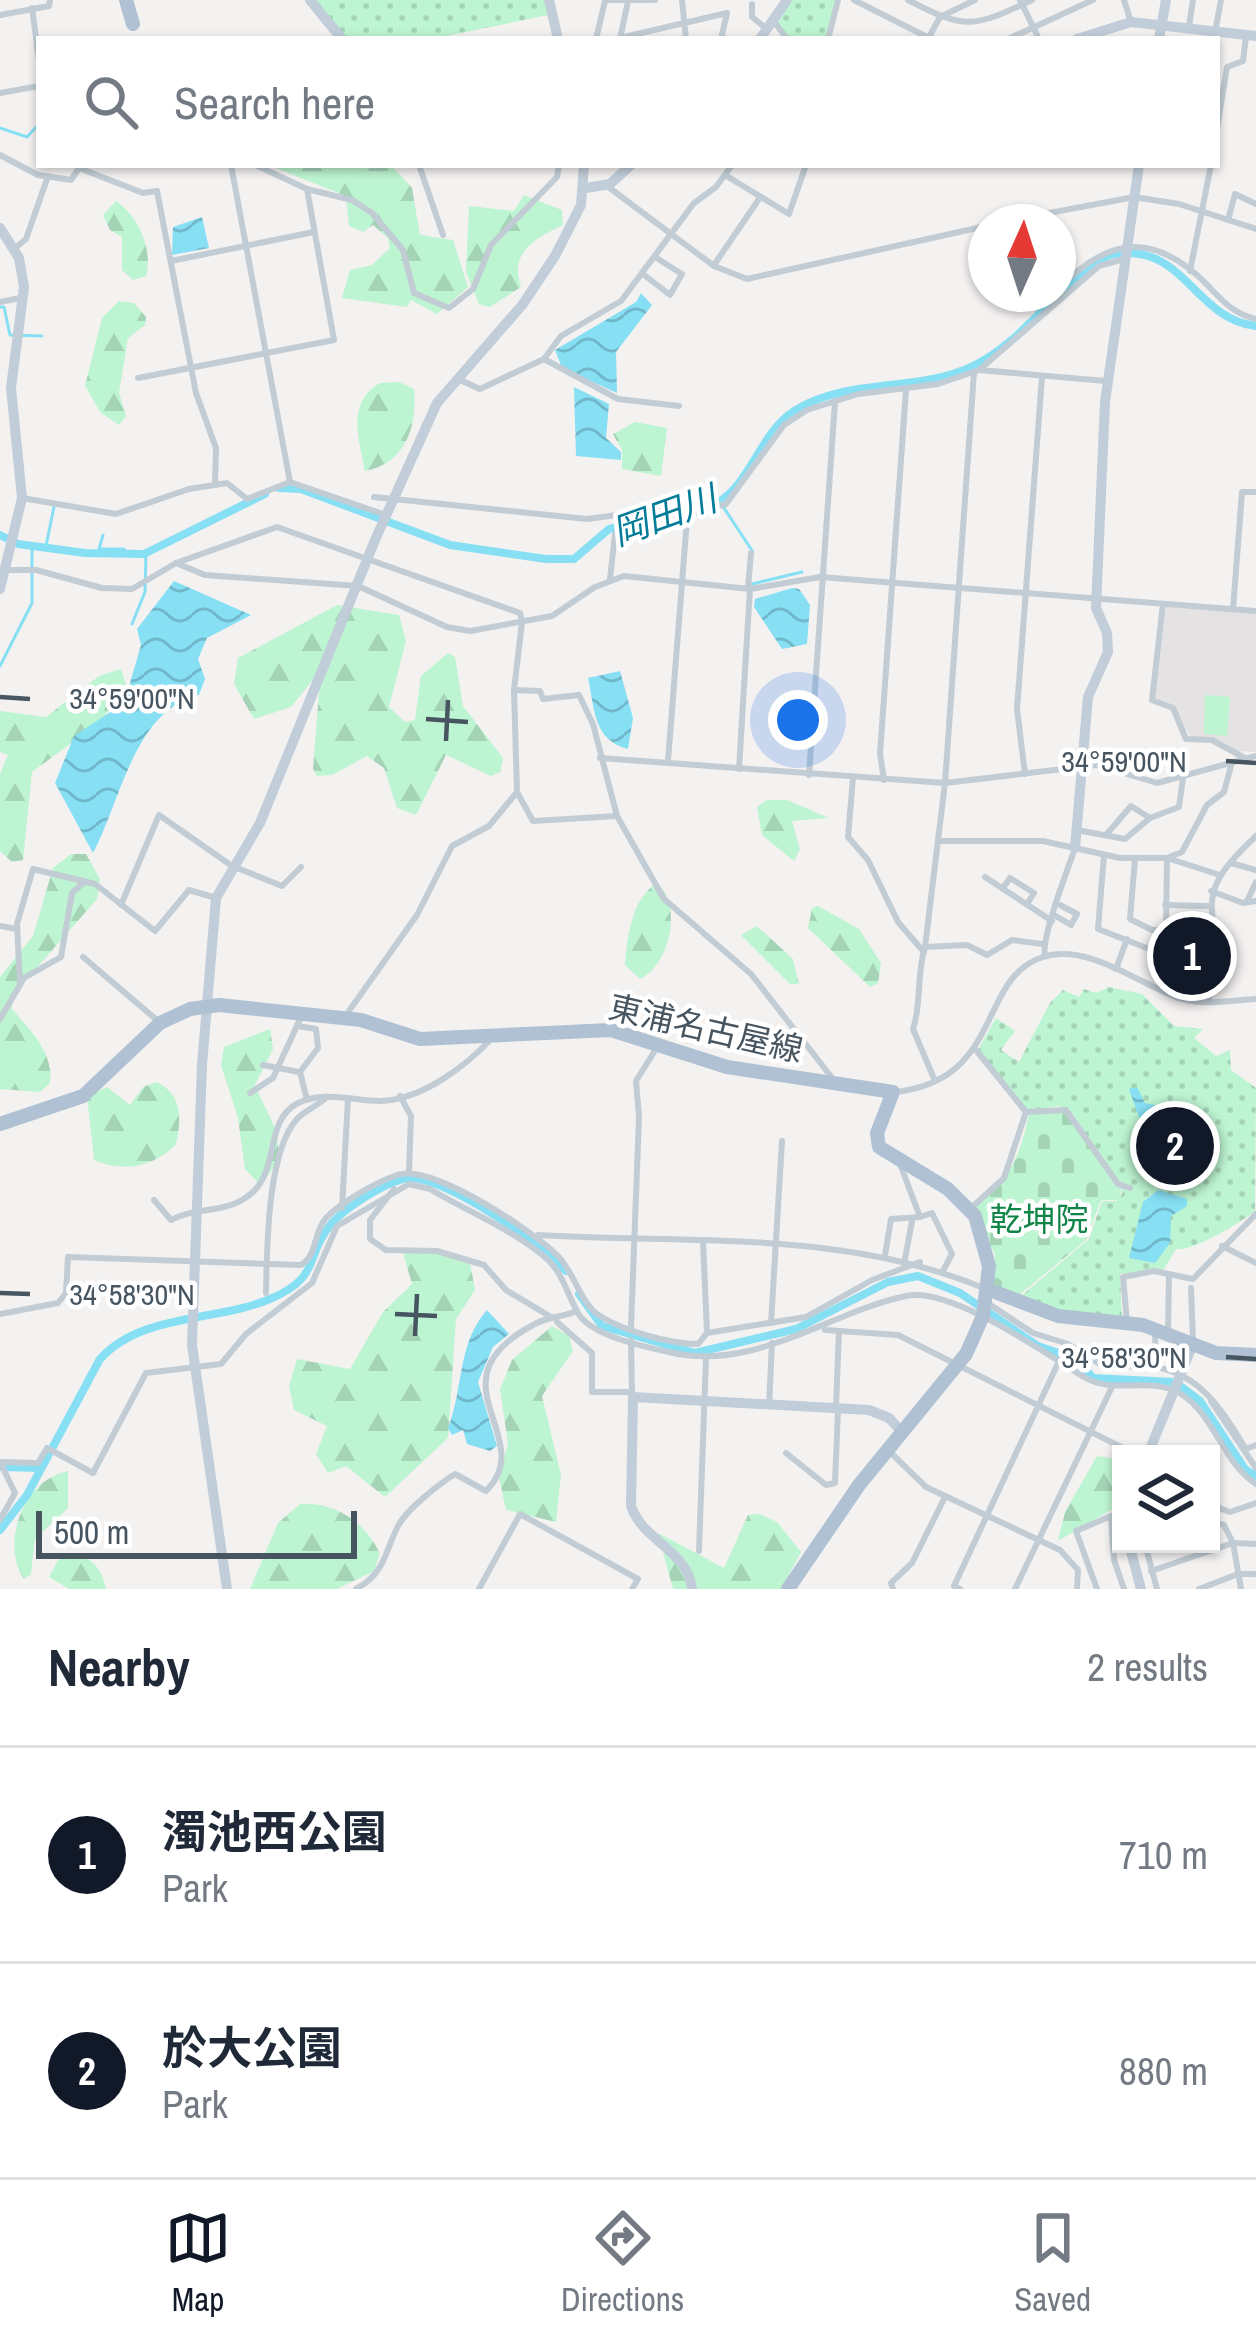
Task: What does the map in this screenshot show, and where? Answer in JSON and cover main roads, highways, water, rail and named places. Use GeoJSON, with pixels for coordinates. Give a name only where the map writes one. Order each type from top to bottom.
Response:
{"type":"FeatureCollection","features":[{"type":"Feature","properties":{"kind":"main road"},"geometry":{"type":"LineString","coordinates":[[130,0],[133,29]]}},
{"type":"Feature","properties":{"kind":"main road","name":"東浦名古屋線"},"geometry":{"type":"LineString","coordinates":[[0,1124],[82,1096],[160,1023],[206,1006],[300,1020],[344,1018],[420,1039],[490,1039],[597,1028],[661,1042],[727,1067],[893,1092],[876,1137],[882,1150],[970,1209],[986,1245],[985,1306]]}},
{"type":"Feature","properties":{"kind":"main road"},"geometry":{"type":"LineString","coordinates":[[791,1583],[976,1340],[985,1306],[1127,1322],[1226,1355],[1256,1355]]}},
{"type":"Feature","properties":{"kind":"water"},"geometry":{"type":"Polygon","coordinates":[[[202,217],[209,248],[172,255],[173,227],[202,217]]]}},
{"type":"Feature","properties":{"kind":"water"},"geometry":{"type":"Polygon","coordinates":[[[641,293],[652,305],[616,352],[617,393],[562,368],[555,350],[636,302],[641,293]]]}},
{"type":"Feature","properties":{"kind":"water"},"geometry":{"type":"Polygon","coordinates":[[[574,387],[609,404],[606,438],[621,452],[621,460],[576,456],[574,387]]]}},
{"type":"Feature","properties":{"kind":"water"},"geometry":{"type":"Polygon","coordinates":[[[174,581],[251,615],[207,638],[198,659],[205,679],[199,695],[177,704],[144,738],[93,853],[55,783],[74,736],[118,707],[141,645],[137,629],[174,581]]]}},
{"type":"Feature","properties":{"kind":"water"},"geometry":{"type":"Polygon","coordinates":[[[799,589],[810,605],[807,644],[782,649],[754,607],[755,599],[799,589]]]}},
{"type":"Feature","properties":{"kind":"water"},"geometry":{"type":"Polygon","coordinates":[[[620,671],[633,718],[628,749],[602,731],[588,678],[620,671]]]}},
{"type":"Feature","properties":{"kind":"water"},"geometry":{"type":"Polygon","coordinates":[[[1137,1087],[1145,1103],[1170,1108],[1167,1132],[1155,1133],[1141,1123],[1129,1089],[1137,1087]]]}},
{"type":"Feature","properties":{"kind":"water"},"geometry":{"type":"Polygon","coordinates":[[[1158,1190],[1187,1199],[1187,1206],[1171,1216],[1170,1243],[1155,1263],[1129,1258],[1143,1202],[1158,1190]]]}},
{"type":"Feature","properties":{"kind":"water"},"geometry":{"type":"Polygon","coordinates":[[[487,1310],[509,1334],[493,1347],[478,1382],[497,1446],[490,1451],[467,1444],[463,1430],[452,1435],[448,1428],[470,1337],[487,1310]]]}},
{"type":"Feature","properties":{"kind":"waterway"},"geometry":{"type":"LineString","coordinates":[[0,128],[27,137],[36,127]]}},
{"type":"Feature","properties":{"kind":"waterway","name":"岡田川"},"geometry":{"type":"LineString","coordinates":[[709,507],[735,488],[771,433],[794,411],[836,393],[929,380],[973,366],[1009,342],[1074,280],[1109,255],[1134,253],[1155,258],[1217,310],[1256,326]]}},
{"type":"Feature","properties":{"kind":"waterway"},"geometry":{"type":"LineString","coordinates":[[0,307],[4,307],[10,335],[42,336]]}},
{"type":"Feature","properties":{"kind":"waterway","name":"岡田川"},"geometry":{"type":"LineString","coordinates":[[279,488],[301,489],[450,545],[546,559],[574,559],[609,529],[671,516]]}},
{"type":"Feature","properties":{"kind":"waterway","name":"岡田川"},"geometry":{"type":"LineString","coordinates":[[0,535],[18,544],[85,553],[144,554],[265,494]]}},
{"type":"Feature","properties":{"kind":"waterway"},"geometry":{"type":"LineString","coordinates":[[720,502],[753,552]]}},
{"type":"Feature","properties":{"kind":"waterway"},"geometry":{"type":"LineString","coordinates":[[46,546],[54,507]]}},
{"type":"Feature","properties":{"kind":"waterway","name":"岡田川"},"geometry":{"type":"LineString","coordinates":[[103,535],[99,549],[124,549],[123,554]]}},
{"type":"Feature","properties":{"kind":"waterway"},"geometry":{"type":"LineString","coordinates":[[0,666],[32,603],[32,545]]}},
{"type":"Feature","properties":{"kind":"waterway"},"geometry":{"type":"LineString","coordinates":[[132,624],[145,592],[146,553]]}},
{"type":"Feature","properties":{"kind":"waterway"},"geometry":{"type":"LineString","coordinates":[[752,584],[802,572]]}},
{"type":"Feature","properties":{"kind":"waterway"},"geometry":{"type":"LineString","coordinates":[[0,1530],[27,1495],[100,1359],[137,1333],[249,1306],[286,1291],[305,1274],[331,1224],[391,1183],[410,1178],[446,1188],[516,1229],[566,1271]]}},
{"type":"Feature","properties":{"kind":"waterway"},"geometry":{"type":"LineString","coordinates":[[579,1294],[602,1326],[695,1353],[796,1329],[888,1282],[918,1276],[960,1293],[1038,1346],[1076,1359],[1093,1378],[1175,1382],[1200,1401],[1245,1469],[1256,1476]]}},
{"type":"Feature","properties":{"kind":"waterway"},"geometry":{"type":"LineString","coordinates":[[1,1467],[40,1468]]}},
{"type":"Feature","properties":{"kind":"place","name":"濁池西公園"},"geometry":{"type":"Point","coordinates":[1192,956]}},
{"type":"Feature","properties":{"kind":"place","name":"於大公園"},"geometry":{"type":"Point","coordinates":[1175,1146]}},
{"type":"Feature","properties":{"kind":"park label","name":"乾坤院"},"geometry":{"type":"Point","coordinates":[1039,1219]}}]}
